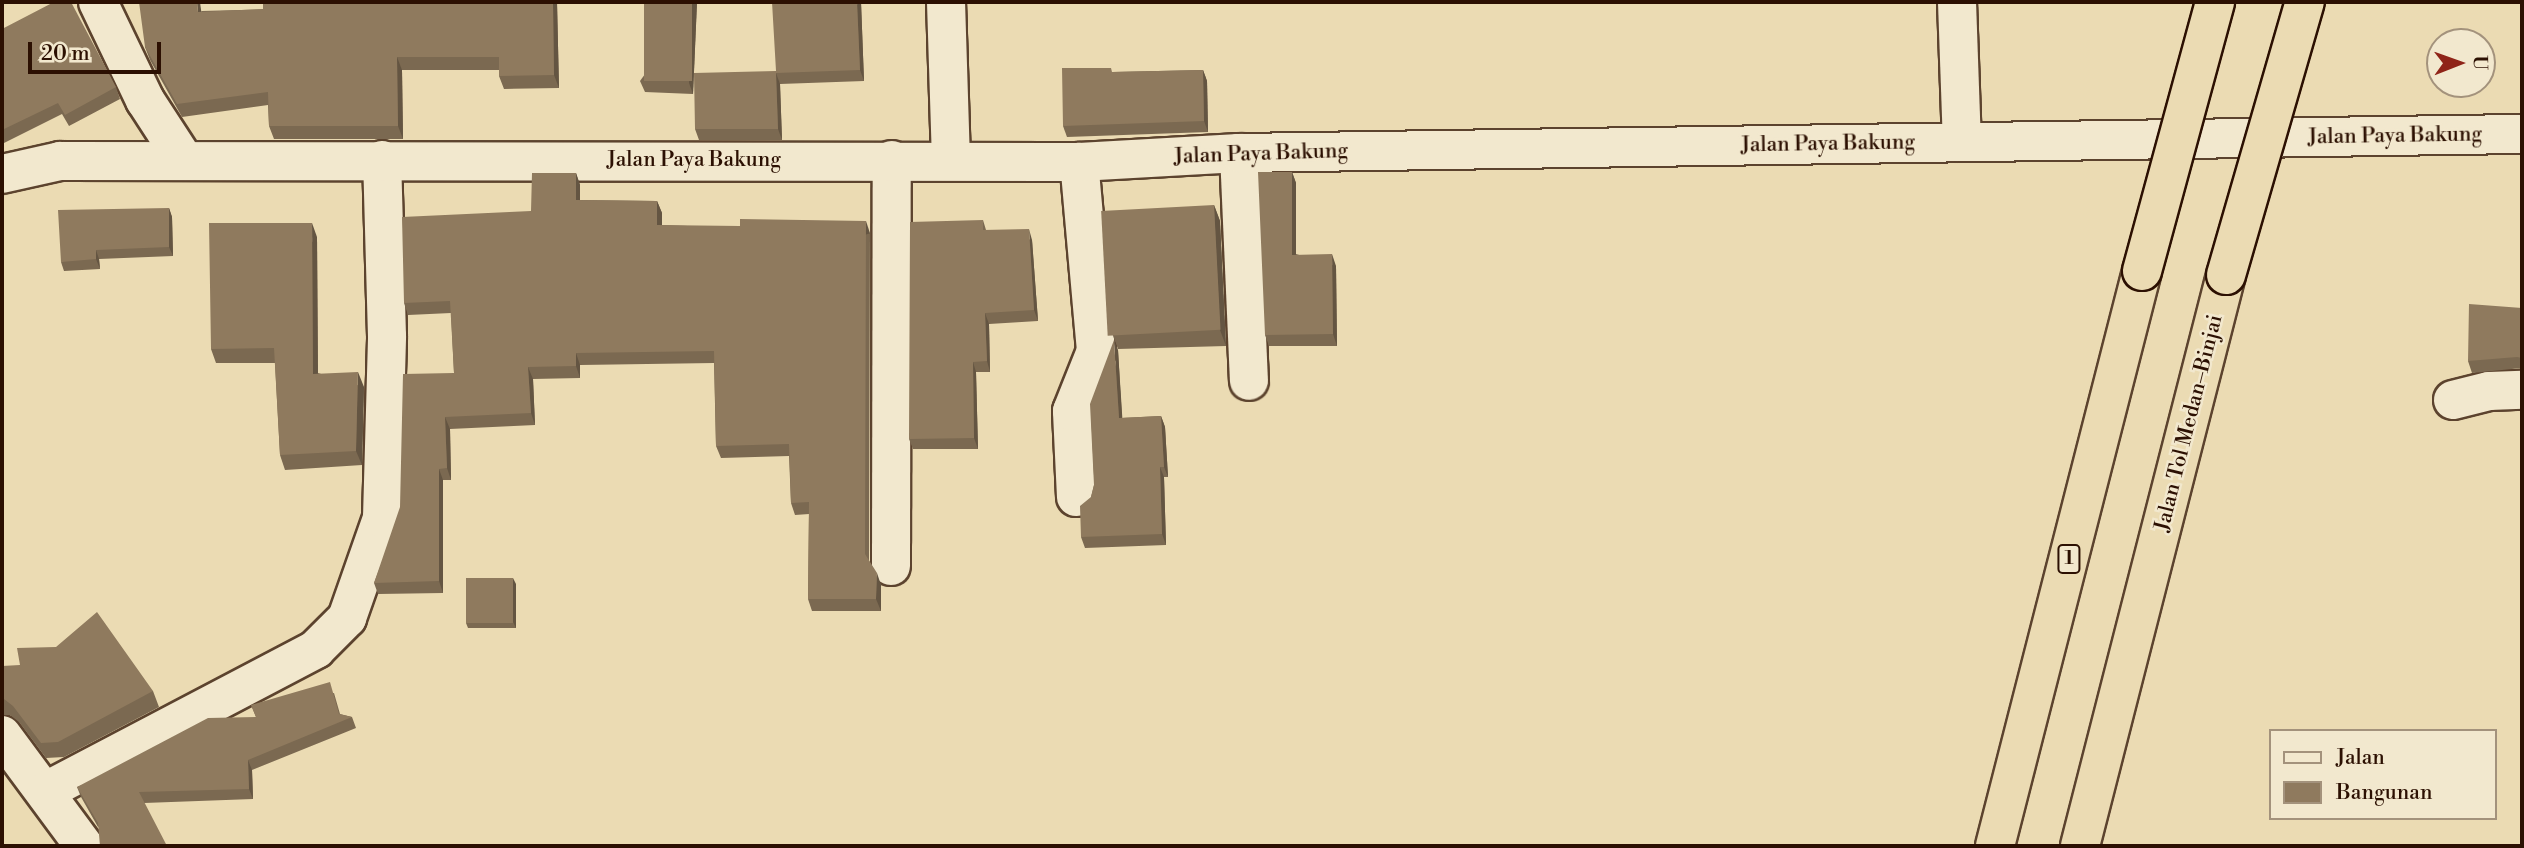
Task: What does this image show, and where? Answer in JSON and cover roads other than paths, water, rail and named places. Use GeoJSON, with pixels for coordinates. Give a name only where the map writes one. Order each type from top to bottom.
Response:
{"type":"FeatureCollection","features":[{"type":"Feature","properties":{"kind":"highway","name":"1"},"geometry":{"type":"LineString","coordinates":[[1995,846],[2142,271],[2215,2]]}},
{"type":"Feature","properties":{"kind":"highway","name":"Jalan Tol Medan–Binjai"},"geometry":{"type":"LineString","coordinates":[[2080,846],[2226,275],[2305,2]]}},
{"type":"Feature","properties":{"kind":"main road"},"geometry":{"type":"LineString","coordinates":[[98,2],[145,100],[184,160]]}},
{"type":"Feature","properties":{"kind":"main road"},"geometry":{"type":"LineString","coordinates":[[946,2],[951,159]]}},
{"type":"Feature","properties":{"kind":"main road"},"geometry":{"type":"LineString","coordinates":[[1957,2],[1962,142]]}},
{"type":"Feature","properties":{"kind":"main road","name":"Jalan Paya Bakung"},"geometry":{"type":"LineString","coordinates":[[2,174],[60,161],[951,159],[1079,162],[1239,153],[2522,134]]}},
{"type":"Feature","properties":{"kind":"main road"},"geometry":{"type":"LineString","coordinates":[[1239,153],[1249,381]]}},
{"type":"Feature","properties":{"kind":"main road"},"geometry":{"type":"LineString","coordinates":[[46,791],[316,649],[347,618],[382,518],[387,336],[382,160]]}},
{"type":"Feature","properties":{"kind":"main road"},"geometry":{"type":"LineString","coordinates":[[891,566],[892,160]]}},
{"type":"Feature","properties":{"kind":"main road"},"geometry":{"type":"LineString","coordinates":[[1076,498],[1072,411],[1096,351],[1079,162]]}},
{"type":"Feature","properties":{"kind":"main road"},"geometry":{"type":"LineString","coordinates":[[2453,400],[2489,391],[2522,390]]}},
{"type":"Feature","properties":{"kind":"main road"},"geometry":{"type":"LineString","coordinates":[[2,735],[46,791],[84,846]]}}]}
